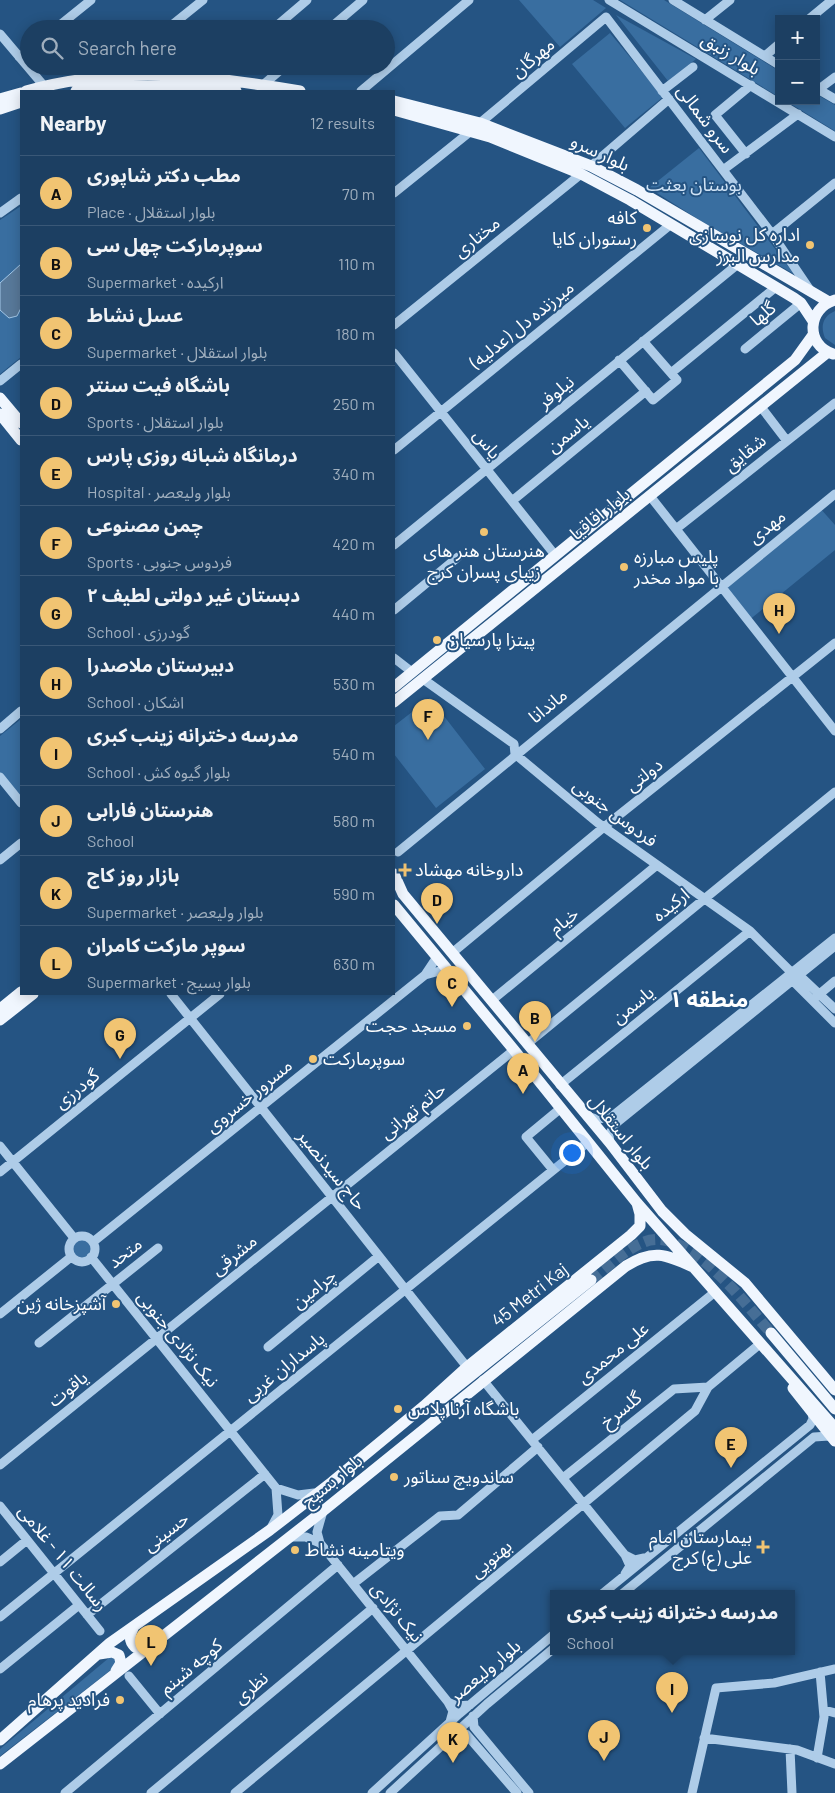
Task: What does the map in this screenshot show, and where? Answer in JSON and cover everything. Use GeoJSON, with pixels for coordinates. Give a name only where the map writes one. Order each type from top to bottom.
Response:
{"type":"FeatureCollection","features":[{"type":"Feature","properties":{"kind":"main road"},"geometry":{"type":"LineString","coordinates":[[30,90],[109,76],[202,81],[233,90]]}},
{"type":"Feature","properties":{"kind":"main road"},"geometry":{"type":"LineString","coordinates":[[84,90],[202,81],[216,78],[294,90]]}},
{"type":"Feature","properties":{"kind":"main road"},"geometry":{"type":"LineString","coordinates":[[0,100],[20,93]]}},
{"type":"Feature","properties":{"kind":"main road","name":"بلوار سرو"},"geometry":{"type":"LineString","coordinates":[[395,101],[480,122],[591,166],[637,190],[810,291],[832,301]]}},
{"type":"Feature","properties":{"kind":"main road"},"geometry":{"type":"LineString","coordinates":[[0,109],[20,102]]}},
{"type":"Feature","properties":{"kind":"main road","name":"بلوار سرو"},"geometry":{"type":"LineString","coordinates":[[395,110],[490,137],[581,174],[776,287],[801,303],[813,321]]}},
{"type":"Feature","properties":{"kind":"main road"},"geometry":{"type":"LineString","coordinates":[[801,303],[810,301],[810,291]]}},
{"type":"Feature","properties":{"kind":"main road"},"geometry":{"type":"LineString","coordinates":[[831,353],[821,348],[813,335],[813,321],[822,306],[832,301]]}},
{"type":"Feature","properties":{"kind":"main road","name":"بلوار اقاقیا"},"geometry":{"type":"LineString","coordinates":[[395,686],[795,360],[813,335]]}},
{"type":"Feature","properties":{"kind":"main road","name":"بلوار اقاقیا"},"geometry":{"type":"LineString","coordinates":[[395,701],[831,353]]}},
{"type":"Feature","properties":{"kind":"main road"},"geometry":{"type":"LineString","coordinates":[[0,398],[20,423]]}},
{"type":"Feature","properties":{"kind":"main road"},"geometry":{"type":"LineString","coordinates":[[0,414],[20,439]]}},
{"type":"Feature","properties":{"kind":"main road","name":"بلوار استقلال"},"geometry":{"type":"LineString","coordinates":[[395,877],[403,894],[610,1143],[662,1211],[685,1234],[745,1282],[830,1384]]}},
{"type":"Feature","properties":{"kind":"main road","name":"بلوار استقلال"},"geometry":{"type":"LineString","coordinates":[[395,907],[447,968],[637,1203],[778,1363]]}},
{"type":"Feature","properties":{"kind":"main road"},"geometry":{"type":"LineString","coordinates":[[0,1009],[20,993]]}},
{"type":"Feature","properties":{"kind":"main road"},"geometry":{"type":"LineString","coordinates":[[0,1020],[31,995]]}},
{"type":"Feature","properties":{"kind":"main road","name":"45 Metri Kaj"},"geometry":{"type":"LineString","coordinates":[[424,1406],[467,1367],[593,1279],[640,1226],[640,1214],[637,1203]]}},
{"type":"Feature","properties":{"kind":"main road","name":"بلوار بسیج"},"geometry":{"type":"LineString","coordinates":[[0,1764],[115,1672],[323,1511],[483,1380],[593,1279],[650,1255],[669,1256],[693,1266]]}},
{"type":"Feature","properties":{"kind":"main road"},"geometry":{"type":"LineString","coordinates":[[424,1406],[438,1403],[593,1279]]}},
{"type":"Feature","properties":{"kind":"main road"},"geometry":{"type":"LineString","coordinates":[[771,1333],[835,1409]]}},
{"type":"Feature","properties":{"kind":"main road"},"geometry":{"type":"LineString","coordinates":[[778,1363],[794,1390],[835,1436]]}},
{"type":"Feature","properties":{"kind":"main road"},"geometry":{"type":"LineString","coordinates":[[778,1363],[809,1396],[835,1436]]}},
{"type":"Feature","properties":{"kind":"main road"},"geometry":{"type":"LineString","coordinates":[[830,1384],[835,1409]]}},
{"type":"Feature","properties":{"kind":"main road","name":"بلوار بسیج"},"geometry":{"type":"LineString","coordinates":[[0,1740],[98,1654],[134,1626],[270,1530],[424,1406]]}},
{"type":"Feature","properties":{"kind":"main road"},"geometry":{"type":"LineString","coordinates":[[134,1626],[130,1638],[131,1643],[135,1647],[151,1645]]}},
{"type":"Feature","properties":{"kind":"main road"},"geometry":{"type":"LineString","coordinates":[[98,1654],[112,1652],[119,1655],[121,1663],[115,1672]]}},
{"type":"Feature","properties":{"kind":"street"},"geometry":{"type":"LineString","coordinates":[[66,20],[91,0]]}},
{"type":"Feature","properties":{"kind":"street"},"geometry":{"type":"LineString","coordinates":[[178,20],[201,0]]}},
{"type":"Feature","properties":{"kind":"street"},"geometry":{"type":"LineString","coordinates":[[284,20],[307,0]]}},
{"type":"Feature","properties":{"kind":"street"},"geometry":{"type":"LineString","coordinates":[[340,20],[363,0]]}},
{"type":"Feature","properties":{"kind":"street"},"geometry":{"type":"LineString","coordinates":[[395,62],[469,0]]}},
{"type":"Feature","properties":{"kind":"street","name":"بلوار زنبق"},"geometry":{"type":"LineString","coordinates":[[609,0],[835,137]]}},
{"type":"Feature","properties":{"kind":"street","name":"بلوار زنبق"},"geometry":{"type":"LineString","coordinates":[[674,0],[775,62]]}},
{"type":"Feature","properties":{"kind":"street"},"geometry":{"type":"LineString","coordinates":[[705,20],[730,0]]}},
{"type":"Feature","properties":{"kind":"street"},"geometry":{"type":"LineString","coordinates":[[815,15],[832,0]]}},
{"type":"Feature","properties":{"kind":"street","name":"سرو شمالی"},"geometry":{"type":"LineString","coordinates":[[606,18],[772,234],[810,291]]}},
{"type":"Feature","properties":{"kind":"street","name":"مهرگان"},"geometry":{"type":"LineString","coordinates":[[480,122],[606,18]]}},
{"type":"Feature","properties":{"kind":"street"},"geometry":{"type":"LineString","coordinates":[[2,40],[20,57]]}},
{"type":"Feature","properties":{"kind":"street"},"geometry":{"type":"LineString","coordinates":[[765,56],[775,47]]}},
{"type":"Feature","properties":{"kind":"street"},"geometry":{"type":"LineString","coordinates":[[662,91],[693,67]]}},
{"type":"Feature","properties":{"kind":"street"},"geometry":{"type":"LineString","coordinates":[[35,75],[44,86]]}},
{"type":"Feature","properties":{"kind":"street"},"geometry":{"type":"LineString","coordinates":[[216,78],[219,75]]}},
{"type":"Feature","properties":{"kind":"street"},"geometry":{"type":"LineString","coordinates":[[262,85],[274,75]]}},
{"type":"Feature","properties":{"kind":"street"},"geometry":{"type":"LineString","coordinates":[[362,90],[380,75]]}},
{"type":"Feature","properties":{"kind":"street"},"geometry":{"type":"LineString","coordinates":[[820,87],[835,76]]}},
{"type":"Feature","properties":{"kind":"street"},"geometry":{"type":"LineString","coordinates":[[746,154],[715,115],[751,85]]}},
{"type":"Feature","properties":{"kind":"street"},"geometry":{"type":"LineString","coordinates":[[820,90],[835,99]]}},
{"type":"Feature","properties":{"kind":"street"},"geometry":{"type":"LineString","coordinates":[[591,166],[669,99]]}},
{"type":"Feature","properties":{"kind":"street"},"geometry":{"type":"LineString","coordinates":[[723,170],[798,114]]}},
{"type":"Feature","properties":{"kind":"street"},"geometry":{"type":"LineString","coordinates":[[395,192],[471,131]]}},
{"type":"Feature","properties":{"kind":"street","name":"مختاری"},"geometry":{"type":"LineString","coordinates":[[395,324],[581,174]]}},
{"type":"Feature","properties":{"kind":"street"},"geometry":{"type":"LineString","coordinates":[[772,234],[835,184]]}},
{"type":"Feature","properties":{"kind":"street"},"geometry":{"type":"LineString","coordinates":[[0,212],[20,199]]}},
{"type":"Feature","properties":{"kind":"street","name":"میرزنده دل (عدلیه)"},"geometry":{"type":"LineString","coordinates":[[395,449],[670,225]]}},
{"type":"Feature","properties":{"kind":"street","name":"نیلوفر"},"geometry":{"type":"LineString","coordinates":[[395,543],[738,264]]}},
{"type":"Feature","properties":{"kind":"street"},"geometry":{"type":"LineString","coordinates":[[671,373],[776,287]]}},
{"type":"Feature","properties":{"kind":"street","name":"گلها"},"geometry":{"type":"LineString","coordinates":[[745,349],[801,303]]}},
{"type":"Feature","properties":{"kind":"street"},"geometry":{"type":"LineString","coordinates":[[619,360],[653,400],[677,380],[643,341]]}},
{"type":"Feature","properties":{"kind":"street","name":"یاس"},"geometry":{"type":"LineString","coordinates":[[395,354],[555,555]]}},
{"type":"Feature","properties":{"kind":"street"},"geometry":{"type":"LineString","coordinates":[[0,381],[20,365]]}},
{"type":"Feature","properties":{"kind":"street","name":"یاسمن"},"geometry":{"type":"LineString","coordinates":[[512,501],[646,392]]}},
{"type":"Feature","properties":{"kind":"street","name":"شقایق"},"geometry":{"type":"LineString","coordinates":[[676,529],[835,404]]}},
{"type":"Feature","properties":{"kind":"street"},"geometry":{"type":"LineString","coordinates":[[761,407],[787,441]]}},
{"type":"Feature","properties":{"kind":"street","name":"مهدی"},"geometry":{"type":"LineString","coordinates":[[720,586],[835,494]]}},
{"type":"Feature","properties":{"kind":"street"},"geometry":{"type":"LineString","coordinates":[[650,496],[835,731]]}},
{"type":"Feature","properties":{"kind":"street"},"geometry":{"type":"LineString","coordinates":[[395,609],[458,557]]}},
{"type":"Feature","properties":{"kind":"street","name":"ماندانا"},"geometry":{"type":"LineString","coordinates":[[398,852],[720,586]]}},
{"type":"Feature","properties":{"kind":"street","name":"دولتی"},"geometry":{"type":"LineString","coordinates":[[452,953],[604,828],[835,643]]}},
{"type":"Feature","properties":{"kind":"street"},"geometry":{"type":"LineString","coordinates":[[395,659],[412,672]]}},
{"type":"Feature","properties":{"kind":"street","name":"فردوس جنوبی"},"geometry":{"type":"LineString","coordinates":[[423,679],[514,744],[515,754],[604,828],[750,932],[816,997],[835,1023]]}},
{"type":"Feature","properties":{"kind":"street"},"geometry":{"type":"LineString","coordinates":[[0,729],[20,713]]}},
{"type":"Feature","properties":{"kind":"street"},"geometry":{"type":"LineString","coordinates":[[0,778],[20,802]]}},
{"type":"Feature","properties":{"kind":"street","name":"ارکیده"},"geometry":{"type":"LineString","coordinates":[[527,1044],[835,792]]}},
{"type":"Feature","properties":{"kind":"street"},"geometry":{"type":"LineString","coordinates":[[0,860],[20,844]]}},
{"type":"Feature","properties":{"kind":"street","name":"خیام"},"geometry":{"type":"LineString","coordinates":[[491,1001],[657,865]]}},
{"type":"Feature","properties":{"kind":"street","name":"یاسمن"},"geometry":{"type":"LineString","coordinates":[[560,1085],[750,932]]}},
{"type":"Feature","properties":{"kind":"street"},"geometry":{"type":"LineString","coordinates":[[795,976],[835,938]]}},
{"type":"Feature","properties":{"kind":"street"},"geometry":{"type":"LineString","coordinates":[[610,1143],[609,1135],[612,1121],[835,946]]}},
{"type":"Feature","properties":{"kind":"street"},"geometry":{"type":"LineString","coordinates":[[425,976],[437,956]]}},
{"type":"Feature","properties":{"kind":"street"},"geometry":{"type":"LineString","coordinates":[[425,976],[447,968]]}},
{"type":"Feature","properties":{"kind":"street","name":"مسرور خسروی"},"geometry":{"type":"LineString","coordinates":[[93,1242],[425,976]]}},
{"type":"Feature","properties":{"kind":"street"},"geometry":{"type":"LineString","coordinates":[[816,997],[835,982]]}},
{"type":"Feature","properties":{"kind":"street","name":"حاج سیدنصیر"},"geometry":{"type":"LineString","coordinates":[[172,995],[467,1367]]}},
{"type":"Feature","properties":{"kind":"street","name":"گودرزی"},"geometry":{"type":"LineString","coordinates":[[0,1172],[219,995]]}},
{"type":"Feature","properties":{"kind":"street","name":"فردوس جنوبی"},"geometry":{"type":"LineString","coordinates":[[816,997],[835,1010]]}},
{"type":"Feature","properties":{"kind":"street","name":"حاتم تهرانی"},"geometry":{"type":"LineString","coordinates":[[332,1197],[514,1050]]}},
{"type":"Feature","properties":{"kind":"street"},"geometry":{"type":"LineString","coordinates":[[553,1170],[526,1137],[561,1108]]}},
{"type":"Feature","properties":{"kind":"street"},"geometry":{"type":"LineString","coordinates":[[586,1116],[612,1121]]}},
{"type":"Feature","properties":{"kind":"street","name":"پاسداران غربی"},"geometry":{"type":"LineString","coordinates":[[0,1617],[588,1142]]}},
{"type":"Feature","properties":{"kind":"street"},"geometry":{"type":"LineString","coordinates":[[0,1146],[74,1238]]}},
{"type":"Feature","properties":{"kind":"street","name":"مشرقی"},"geometry":{"type":"LineString","coordinates":[[157,1339],[332,1197]]}},
{"type":"Feature","properties":{"kind":"street"},"geometry":{"type":"LineString","coordinates":[[83,1236],[93,1242],[94,1250],[92,1257],[81,1262],[71,1257],[69,1246],[74,1238],[83,1236]]}},
{"type":"Feature","properties":{"kind":"street","name":"متحد"},"geometry":{"type":"LineString","coordinates":[[39,1343],[158,1248]]}},
{"type":"Feature","properties":{"kind":"street","name":"چرامین"},"geometry":{"type":"LineString","coordinates":[[268,1347],[380,1256]]}},
{"type":"Feature","properties":{"kind":"street"},"geometry":{"type":"LineString","coordinates":[[0,1314],[71,1257]]}},
{"type":"Feature","properties":{"kind":"street","name":"نیک نژادی جنوبی"},"geometry":{"type":"LineString","coordinates":[[92,1257],[276,1488]]}},
{"type":"Feature","properties":{"kind":"street","name":"علی محمدی"},"geometry":{"type":"LineString","coordinates":[[353,1584],[440,1516],[458,1515],[535,1443],[715,1292]]}},
{"type":"Feature","properties":{"kind":"street","name":"یاقوت"},"geometry":{"type":"LineString","coordinates":[[0,1465],[157,1339]]}},
{"type":"Feature","properties":{"kind":"street","name":"بهتویی"},"geometry":{"type":"LineString","coordinates":[[235,1793],[695,1411],[708,1387],[761,1343]]}},
{"type":"Feature","properties":{"kind":"street"},"geometry":{"type":"LineString","coordinates":[[483,1380],[625,1555],[630,1566],[625,1576]]}},
{"type":"Feature","properties":{"kind":"street","name":"گلسرخ"},"geometry":{"type":"LineString","coordinates":[[562,1478],[674,1389],[708,1387]]}},
{"type":"Feature","properties":{"kind":"street"},"geometry":{"type":"LineString","coordinates":[[607,1590],[802,1432],[813,1422],[812,1412]]}},
{"type":"Feature","properties":{"kind":"street"},"geometry":{"type":"LineString","coordinates":[[802,1432],[808,1431],[811,1435],[809,1442]]}},
{"type":"Feature","properties":{"kind":"street"},"geometry":{"type":"LineString","coordinates":[[627,1590],[744,1497],[809,1442],[820,1436],[835,1436]]}},
{"type":"Feature","properties":{"kind":"street"},"geometry":{"type":"LineString","coordinates":[[755,1469],[752,1474],[753,1478],[756,1481],[764,1480]]}},
{"type":"Feature","properties":{"kind":"street","name":"حسینی"},"geometry":{"type":"LineString","coordinates":[[87,1615],[265,1474]]}},
{"type":"Feature","properties":{"kind":"street"},"geometry":{"type":"LineString","coordinates":[[736,1484],[743,1482],[746,1484],[748,1488],[744,1497]]}},
{"type":"Feature","properties":{"kind":"street"},"geometry":{"type":"LineString","coordinates":[[270,1530],[278,1515],[276,1488],[306,1496],[318,1492]]}},
{"type":"Feature","properties":{"kind":"street","name":"رسالت ۱۱ - غلامی"},"geometry":{"type":"LineString","coordinates":[[0,1506],[100,1631]]}},
{"type":"Feature","properties":{"kind":"street"},"geometry":{"type":"LineString","coordinates":[[320,1542],[317,1532],[323,1511]]}},
{"type":"Feature","properties":{"kind":"street"},"geometry":{"type":"LineString","coordinates":[[290,1537],[306,1537],[320,1542]]}},
{"type":"Feature","properties":{"kind":"street"},"geometry":{"type":"LineString","coordinates":[[0,1562],[27,1540]]}},
{"type":"Feature","properties":{"kind":"street","name":"نیک نژادی"},"geometry":{"type":"LineString","coordinates":[[320,1542],[448,1702]]}},
{"type":"Feature","properties":{"kind":"street"},"geometry":{"type":"LineString","coordinates":[[625,1555],[635,1560],[647,1557]]}},
{"type":"Feature","properties":{"kind":"street","name":"کوچه شبنم"},"geometry":{"type":"LineString","coordinates":[[65,1793],[338,1565]]}},
{"type":"Feature","properties":{"kind":"street"},"geometry":{"type":"LineString","coordinates":[[0,1669],[79,1605]]}},
{"type":"Feature","properties":{"kind":"street","name":"نظری"},"geometry":{"type":"LineString","coordinates":[[151,1793],[373,1608]]}},
{"type":"Feature","properties":{"kind":"street","name":"بلوار ولیعصر"},"geometry":{"type":"LineString","coordinates":[[373,1793],[470,1705],[550,1637]]}},
{"type":"Feature","properties":{"kind":"street","name":"بلوار ولیعصر"},"geometry":{"type":"LineString","coordinates":[[387,1793],[473,1716],[550,1651]]}},
{"type":"Feature","properties":{"kind":"street"},"geometry":{"type":"LineString","coordinates":[[530,1654],[526,1661],[530,1664],[535,1663]]}},
{"type":"Feature","properties":{"kind":"street"},"geometry":{"type":"LineString","coordinates":[[516,1665],[524,1665],[522,1674]]}},
{"type":"Feature","properties":{"kind":"street"},"geometry":{"type":"LineString","coordinates":[[692,1793],[716,1688],[774,1684],[835,1669]]}},
{"type":"Feature","properties":{"kind":"street"},"geometry":{"type":"LineString","coordinates":[[818,1758],[824,1710],[820,1672]]}},
{"type":"Feature","properties":{"kind":"street"},"geometry":{"type":"LineString","coordinates":[[129,1676],[160,1714]]}},
{"type":"Feature","properties":{"kind":"street"},"geometry":{"type":"LineString","coordinates":[[448,1702],[457,1706],[470,1705]]}},
{"type":"Feature","properties":{"kind":"street"},"geometry":{"type":"LineString","coordinates":[[448,1702],[453,1716],[448,1725]]}},
{"type":"Feature","properties":{"kind":"street"},"geometry":{"type":"LineString","coordinates":[[824,1710],[835,1713]]}},
{"type":"Feature","properties":{"kind":"street"},"geometry":{"type":"LineString","coordinates":[[473,1716],[474,1727],[518,1793]]}},
{"type":"Feature","properties":{"kind":"street"},"geometry":{"type":"LineString","coordinates":[[466,1734],[468,1728],[474,1727]]}},
{"type":"Feature","properties":{"kind":"street"},"geometry":{"type":"LineString","coordinates":[[455,1734],[466,1734],[529,1793]]}},
{"type":"Feature","properties":{"kind":"street"},"geometry":{"type":"LineString","coordinates":[[704,1738],[790,1749],[835,1764]]}},
{"type":"Feature","properties":{"kind":"street"},"geometry":{"type":"LineString","coordinates":[[790,1749],[792,1793]]}},
{"type":"Feature","properties":{"kind":"street"},"geometry":{"type":"LineString","coordinates":[[385,1782],[382,1789],[387,1793]]}},
{"type":"Feature","properties":{"kind":"street"},"geometry":{"type":"LineString","coordinates":[[373,1793],[387,1793]]}},
{"type":"Feature","properties":{"kind":"green space"},"geometry":{"type":"Polygon","coordinates":[[[519,0],[593,0],[606,8],[560,47],[519,0]]]}},
{"type":"Feature","properties":{"kind":"green space"},"geometry":{"type":"Polygon","coordinates":[[[620,0],[664,0],[775,69],[775,95],[620,0]]]}},
{"type":"Feature","properties":{"kind":"green space"},"geometry":{"type":"Polygon","coordinates":[[[616,15],[696,59],[668,81],[616,15]]]}},
{"type":"Feature","properties":{"kind":"green space"},"geometry":{"type":"Polygon","coordinates":[[[610,33],[663,97],[625,128],[572,64],[610,33]]]}},
{"type":"Feature","properties":{"kind":"green space"},"geometry":{"type":"Polygon","coordinates":[[[820,96],[835,105],[835,131],[793,105],[820,105],[820,96]]]}},
{"type":"Feature","properties":{"kind":"green space","name":"بوستان بعثت"},"geometry":{"type":"Polygon","coordinates":[[[699,148],[794,274],[701,221],[649,188],[699,148]]]}},
{"type":"Feature","properties":{"kind":"green space"},"geometry":{"type":"Polygon","coordinates":[[[20,207],[20,358],[0,374],[0,220],[20,207]]]}},
{"type":"Feature","properties":{"kind":"green space"},"geometry":{"type":"Polygon","coordinates":[[[835,311],[835,345],[825,338],[823,326],[825,319],[835,311]]]}},
{"type":"Feature","properties":{"kind":"green space"},"geometry":{"type":"Polygon","coordinates":[[[819,507],[835,525],[835,550],[748,621],[720,586],[819,507]]]}},
{"type":"Feature","properties":{"kind":"green space"},"geometry":{"type":"Polygon","coordinates":[[[430,698],[485,769],[436,808],[395,755],[395,725],[430,698]]]}},
{"type":"Feature","properties":{"kind":"green space"},"geometry":{"type":"Polygon","coordinates":[[[20,720],[20,800],[0,776],[0,736],[20,720]]]}},
{"type":"Feature","properties":{"kind":"green space"},"geometry":{"type":"Polygon","coordinates":[[[82,1237],[87,1238],[93,1244],[93,1254],[87,1260],[82,1261],[77,1260],[71,1254],[70,1249],[71,1244],[77,1238],[82,1237]]]}},
{"type":"Feature","properties":{"kind":"green space"},"geometry":{"type":"Polygon","coordinates":[[[110,1657],[118,1661],[112,1669],[0,1756],[0,1749],[110,1657]]]}},
{"type":"Feature","properties":{"kind":"shaded area"},"geometry":{"type":"Polygon","coordinates":[[[20,265],[20,310],[17,316],[9,318],[0,310],[0,283],[20,265]]]}},
{"type":"Feature","properties":{"kind":"tunnel"},"geometry":{"type":"LineString","coordinates":[[591,1280],[623,1254],[644,1242],[661,1240],[678,1245],[714,1270],[771,1333]]}},
{"type":"Feature","properties":{"kind":"place","name":"کافه رستوران کایا"},"geometry":{"type":"Point","coordinates":[647,228]}},
{"type":"Feature","properties":{"kind":"place","name":"اداره کل نوسازی مدارس البرز"},"geometry":{"type":"Point","coordinates":[810,245]}},
{"type":"Feature","properties":{"kind":"place","name":"هنرستان هنر های زیبای پسران کرج"},"geometry":{"type":"Point","coordinates":[484,532]}},
{"type":"Feature","properties":{"kind":"place","name":"پلیس مبارزه با مواد مخدر"},"geometry":{"type":"Point","coordinates":[624,567]}},
{"type":"Feature","properties":{"kind":"place","name":"دبیرستان ملاصدرا"},"geometry":{"type":"Point","coordinates":[779,634]}},
{"type":"Feature","properties":{"kind":"place","name":"پیتزا پارسیان"},"geometry":{"type":"Point","coordinates":[437,640]}},
{"type":"Feature","properties":{"kind":"place","name":"چمن مصنوعی"},"geometry":{"type":"Point","coordinates":[428,740]}},
{"type":"Feature","properties":{"kind":"place","name":"داروخانه مهشاد"},"geometry":{"type":"Point","coordinates":[405,870]}},
{"type":"Feature","properties":{"kind":"place","name":"باشگاه فیت سنتر"},"geometry":{"type":"Point","coordinates":[437,924]}},
{"type":"Feature","properties":{"kind":"place","name":"عسل نشاط"},"geometry":{"type":"Point","coordinates":[452,1007]}},
{"type":"Feature","properties":{"kind":"place","name":"مسجد حجت"},"geometry":{"type":"Point","coordinates":[467,1026]}},
{"type":"Feature","properties":{"kind":"place","name":"سوپرمارکت چهل سی"},"geometry":{"type":"Point","coordinates":[535,1042]}},
{"type":"Feature","properties":{"kind":"place","name":"دبستان غیر دولتی لطیف ۲"},"geometry":{"type":"Point","coordinates":[120,1059]}},
{"type":"Feature","properties":{"kind":"place","name":"سوپرمارکت"},"geometry":{"type":"Point","coordinates":[313,1059]}},
{"type":"Feature","properties":{"kind":"place","name":"مطب دکتر شاپوری"},"geometry":{"type":"Point","coordinates":[523,1094]}},
{"type":"Feature","properties":{"kind":"place","name":"آشپزخانه ژین"},"geometry":{"type":"Point","coordinates":[116,1304]}},
{"type":"Feature","properties":{"kind":"place","name":"باشگاه آرنا پلاس"},"geometry":{"type":"Point","coordinates":[398,1409]}},
{"type":"Feature","properties":{"kind":"place","name":"درمانگاه شبانه روزی پارس"},"geometry":{"type":"Point","coordinates":[731,1468]}},
{"type":"Feature","properties":{"kind":"place","name":"ساندویچ سناتور"},"geometry":{"type":"Point","coordinates":[394,1477]}},
{"type":"Feature","properties":{"kind":"place","name":"بیمارستان امام علی (ع) کرج"},"geometry":{"type":"Point","coordinates":[763,1547]}},
{"type":"Feature","properties":{"kind":"place","name":"ویتامینه نشاط"},"geometry":{"type":"Point","coordinates":[295,1550]}},
{"type":"Feature","properties":{"kind":"place","name":"سوپر مارکت کامران"},"geometry":{"type":"Point","coordinates":[151,1666]}},
{"type":"Feature","properties":{"kind":"place","name":"فرادید پرهام"},"geometry":{"type":"Point","coordinates":[120,1700]}},
{"type":"Feature","properties":{"kind":"place","name":"مدرسه دخترانه زینب کبری"},"geometry":{"type":"Point","coordinates":[672,1713]}},
{"type":"Feature","properties":{"kind":"place","name":"هنرستان فارابی"},"geometry":{"type":"Point","coordinates":[604,1761]}},
{"type":"Feature","properties":{"kind":"place","name":"بازار روز کاج"},"geometry":{"type":"Point","coordinates":[453,1763]}},
{"type":"Feature","properties":{"kind":"district","name":"منطقه ۱"},"geometry":{"type":"Point","coordinates":[709,999]}}]}
